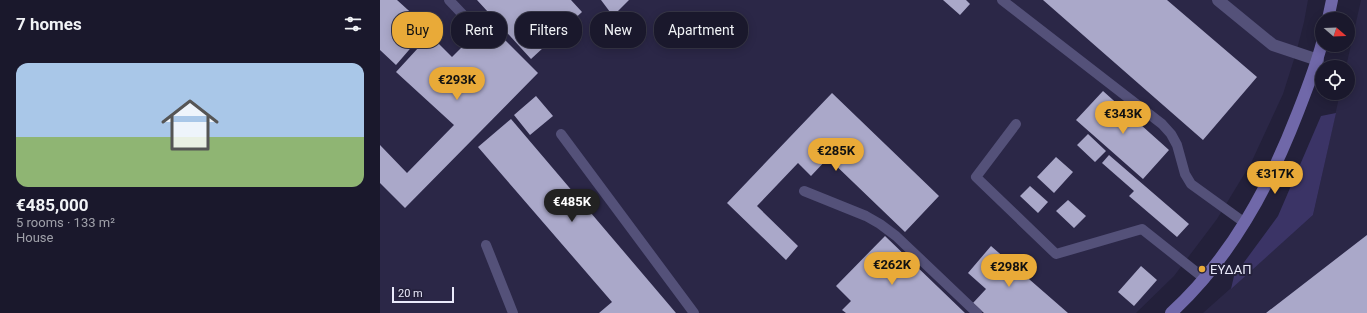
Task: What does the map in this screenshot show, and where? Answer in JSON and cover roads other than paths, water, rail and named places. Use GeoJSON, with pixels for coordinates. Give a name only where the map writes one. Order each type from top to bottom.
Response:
{"type":"FeatureCollection","features":[{"type":"Feature","properties":{"kind":"street"},"geometry":{"type":"LineString","coordinates":[[1218,0],[1273,45],[1318,60],[1320,52]]}},
{"type":"Feature","properties":{"kind":"street"},"geometry":{"type":"LineString","coordinates":[[1329,12],[1332,0]]}},
{"type":"Feature","properties":{"kind":"street"},"geometry":{"type":"LineString","coordinates":[[1171,313],[1205,279],[1226,252],[1245,223],[1272,174],[1315,68]]}},
{"type":"Feature","properties":{"kind":"lane"},"geometry":{"type":"LineString","coordinates":[[449,0],[460,12]]}},
{"type":"Feature","properties":{"kind":"lane"},"geometry":{"type":"LineString","coordinates":[[1002,0],[1162,124],[1171,134],[1177,145],[1185,174],[1191,184],[1245,223]]}},
{"type":"Feature","properties":{"kind":"lane"},"geometry":{"type":"LineString","coordinates":[[1016,124],[976,177],[1056,254],[1142,229],[1205,279]]}},
{"type":"Feature","properties":{"kind":"lane"},"geometry":{"type":"LineString","coordinates":[[561,134],[694,313]]}},
{"type":"Feature","properties":{"kind":"lane"},"geometry":{"type":"LineString","coordinates":[[804,191],[866,216],[880,224],[896,236],[977,313]]}},
{"type":"Feature","properties":{"kind":"lane"},"geometry":{"type":"LineString","coordinates":[[486,245],[513,313]]}},
{"type":"Feature","properties":{"kind":"place","name":"ΕΥΔΑΠ"},"geometry":{"type":"Point","coordinates":[1202,269]}}]}
